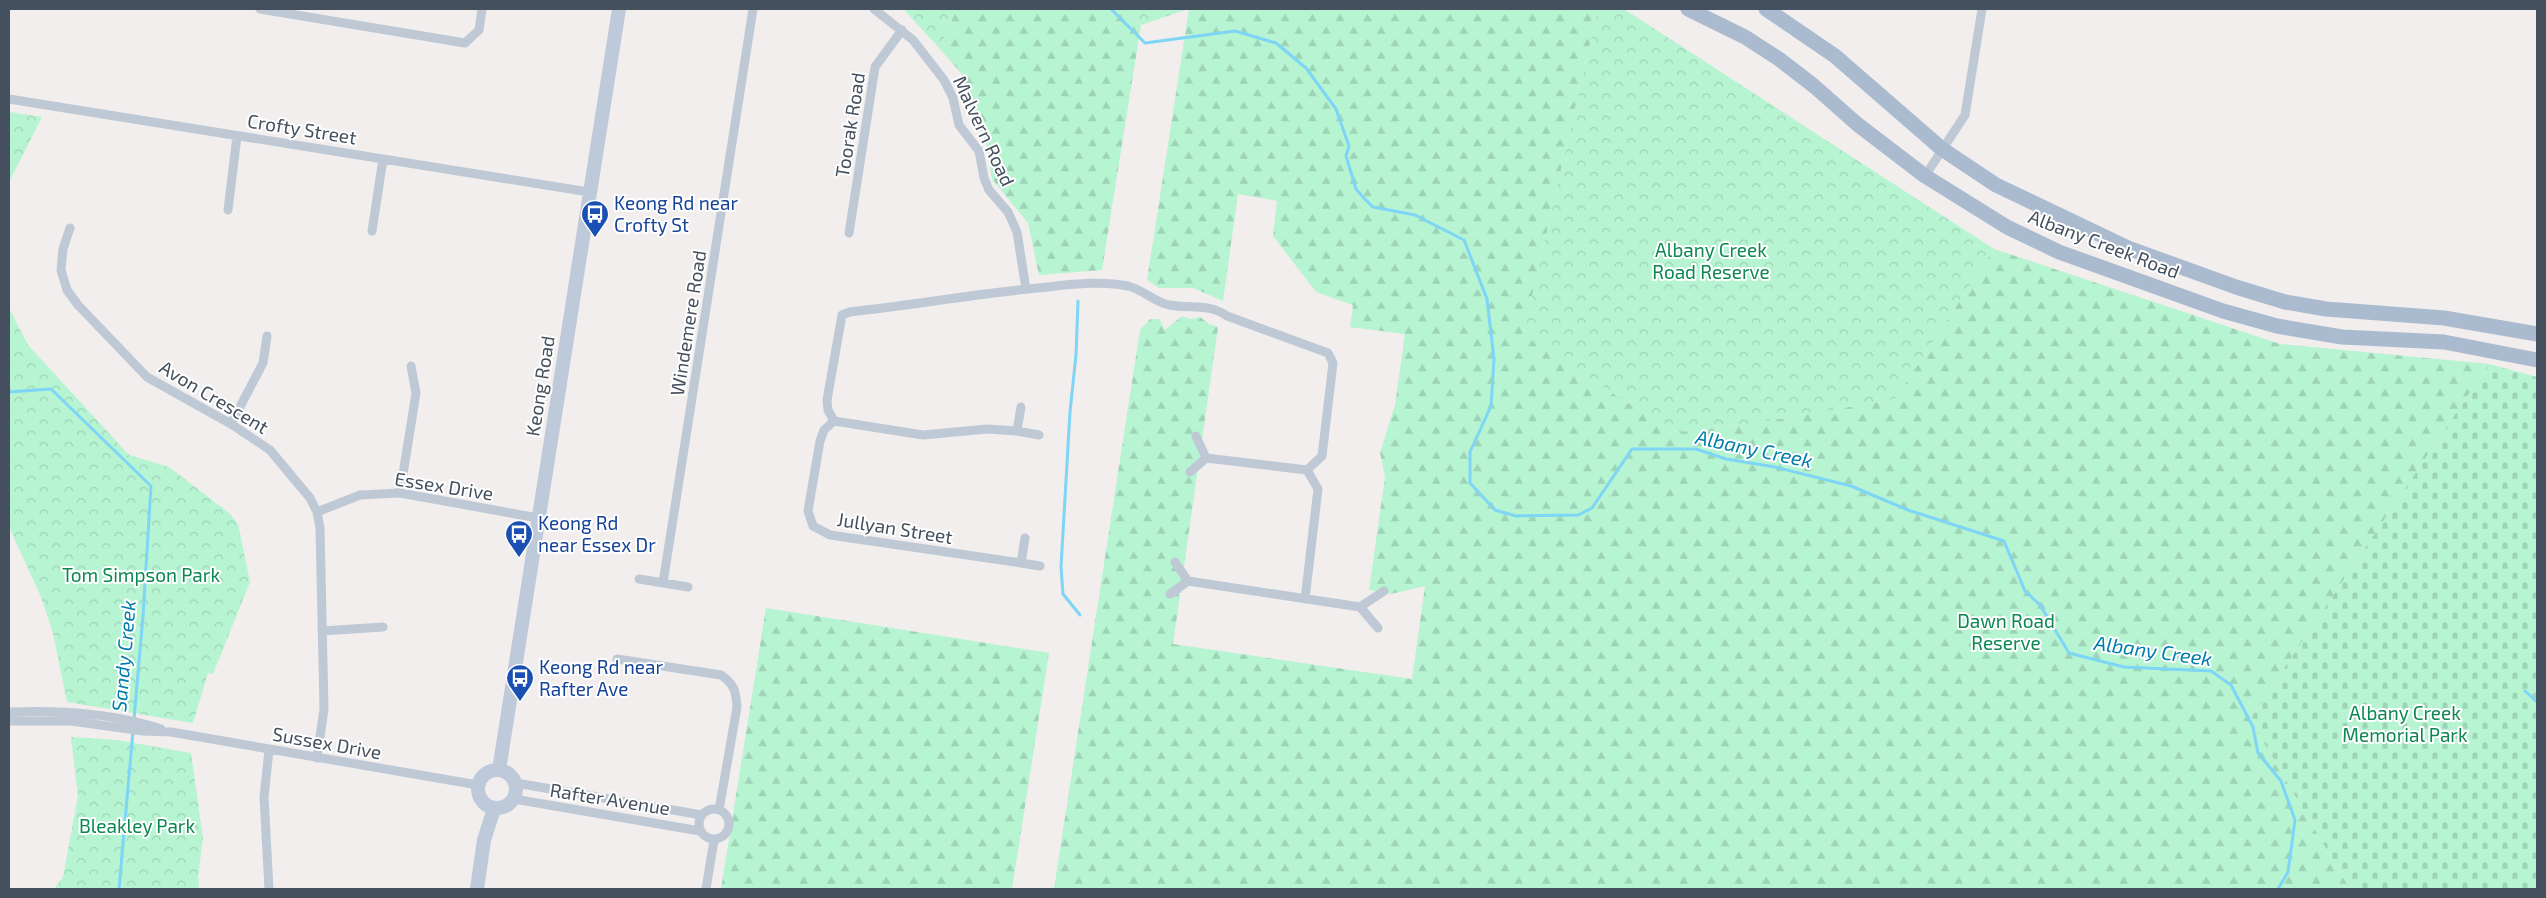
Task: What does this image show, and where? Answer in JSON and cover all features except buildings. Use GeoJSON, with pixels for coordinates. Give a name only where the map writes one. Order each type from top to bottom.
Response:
{"type":"FeatureCollection","features":[{"type":"Feature","properties":{"kind":"main road","name":"Albany Creek Road"},"geometry":{"type":"LineString","coordinates":[[1688,9],[1745,37],[1779,59],[1814,86],[1857,124],[1925,176],[2007,227],[2059,252],[2223,311],[2309,333],[2444,342],[2537,360]]}},
{"type":"Feature","properties":{"kind":"main road","name":"Albany Creek Road"},"geometry":{"type":"LineString","coordinates":[[1766,9],[1835,56],[1942,149],[1996,185],[2093,233],[2137,252],[2261,295],[2326,309],[2444,318],[2537,334]]}},
{"type":"Feature","properties":{"kind":"street"},"geometry":{"type":"LineString","coordinates":[[260,9],[465,43],[479,30],[482,9]]}},
{"type":"Feature","properties":{"kind":"street","name":"Keong Road"},"geometry":{"type":"LineString","coordinates":[[499,770],[619,9]]}},
{"type":"Feature","properties":{"kind":"street","name":"Windemere Road"},"geometry":{"type":"LineString","coordinates":[[663,583],[753,9]]}},
{"type":"Feature","properties":{"kind":"street","name":"Malvern Road"},"geometry":{"type":"LineString","coordinates":[[874,9],[913,40],[944,80],[953,98],[959,125],[979,151],[984,178],[989,190],[1008,212],[1017,232],[1026,289]]}},
{"type":"Feature","properties":{"kind":"street"},"geometry":{"type":"LineString","coordinates":[[1925,176],[1965,115],[1982,9]]}},
{"type":"Feature","properties":{"kind":"street","name":"Toorak Road"},"geometry":{"type":"LineString","coordinates":[[849,232],[875,67],[902,30]]}},
{"type":"Feature","properties":{"kind":"street","name":"Crofty Street"},"geometry":{"type":"LineString","coordinates":[[9,99],[590,192]]}},
{"type":"Feature","properties":{"kind":"street"},"geometry":{"type":"LineString","coordinates":[[228,210],[237,136]]}},
{"type":"Feature","properties":{"kind":"street"},"geometry":{"type":"LineString","coordinates":[[372,231],[383,159]]}},
{"type":"Feature","properties":{"kind":"street","name":"Avon Crescent"},"geometry":{"type":"LineString","coordinates":[[70,228],[62,249],[61,270],[67,290],[78,305],[147,377],[231,424],[270,450],[310,498],[317,512],[320,528],[324,710],[317,758]]}},
{"type":"Feature","properties":{"kind":"street"},"geometry":{"type":"LineString","coordinates":[[1039,435],[987,429],[923,435],[834,421],[828,410],[827,400],[842,315],[850,312],[1074,284],[1128,286],[1140,290],[1156,302],[1172,305],[1205,306],[1328,353],[1332,363],[1322,456],[1307,470],[1206,458],[1190,472]]}},
{"type":"Feature","properties":{"kind":"street"},"geometry":{"type":"LineString","coordinates":[[231,424],[263,363],[267,336]]}},
{"type":"Feature","properties":{"kind":"street"},"geometry":{"type":"LineString","coordinates":[[400,493],[416,393],[411,366]]}},
{"type":"Feature","properties":{"kind":"street"},"geometry":{"type":"LineString","coordinates":[[1017,431],[1021,407]]}},
{"type":"Feature","properties":{"kind":"street","name":"Jullyan Street"},"geometry":{"type":"LineString","coordinates":[[834,421],[824,430],[820,441],[808,511],[814,526],[821,532],[1040,566]]}},
{"type":"Feature","properties":{"kind":"street"},"geometry":{"type":"LineString","coordinates":[[1196,436],[1206,458]]}},
{"type":"Feature","properties":{"kind":"street"},"geometry":{"type":"LineString","coordinates":[[1305,598],[1318,489],[1307,470]]}},
{"type":"Feature","properties":{"kind":"street","name":"Essex Drive"},"geometry":{"type":"LineString","coordinates":[[317,512],[360,495],[400,493],[538,518]]}},
{"type":"Feature","properties":{"kind":"street"},"geometry":{"type":"LineString","coordinates":[[1021,563],[1025,538]]}},
{"type":"Feature","properties":{"kind":"street"},"geometry":{"type":"LineString","coordinates":[[1174,562],[1188,582]]}},
{"type":"Feature","properties":{"kind":"street"},"geometry":{"type":"LineString","coordinates":[[639,579],[688,587]]}},
{"type":"Feature","properties":{"kind":"street"},"geometry":{"type":"LineString","coordinates":[[1170,594],[1188,582],[1305,598],[1360,607],[1378,628]]}},
{"type":"Feature","properties":{"kind":"street"},"geometry":{"type":"LineString","coordinates":[[1360,607],[1384,591]]}},
{"type":"Feature","properties":{"kind":"street"},"geometry":{"type":"LineString","coordinates":[[322,631],[383,627]]}},
{"type":"Feature","properties":{"kind":"street"},"geometry":{"type":"LineString","coordinates":[[617,659],[721,675],[731,682],[736,692],[737,707],[719,810],[727,816],[729,829],[723,837],[714,840],[706,889]]}},
{"type":"Feature","properties":{"kind":"street","name":"Sussex Drive"},"geometry":{"type":"LineString","coordinates":[[9,712],[71,712],[115,723]]}},
{"type":"Feature","properties":{"kind":"street","name":"Sussex Drive"},"geometry":{"type":"LineString","coordinates":[[9,721],[115,723],[478,785]]}},
{"type":"Feature","properties":{"kind":"street"},"geometry":{"type":"LineString","coordinates":[[268,889],[264,797],[269,750]]}},
{"type":"Feature","properties":{"kind":"street"},"geometry":{"type":"LineString","coordinates":[[499,770],[510,774],[516,783],[514,799],[505,807],[494,808],[483,802],[479,797],[478,785],[488,772],[499,770]]}},
{"type":"Feature","properties":{"kind":"street","name":"Rafter Avenue"},"geometry":{"type":"LineString","coordinates":[[516,783],[702,815],[710,810],[719,810]]}},
{"type":"Feature","properties":{"kind":"street","name":"Rafter Avenue"},"geometry":{"type":"LineString","coordinates":[[514,799],[700,831],[706,837],[714,840]]}},
{"type":"Feature","properties":{"kind":"street"},"geometry":{"type":"LineString","coordinates":[[477,889],[484,840],[494,808]]}},
{"type":"Feature","properties":{"kind":"street"},"geometry":{"type":"LineString","coordinates":[[700,831],[699,823],[702,815]]}},
{"type":"Feature","properties":{"kind":"green space"},"geometry":{"type":"Polygon","coordinates":[[[906,9],[956,9],[940,49],[906,12],[906,9]]]}},
{"type":"Feature","properties":{"kind":"green space"},"geometry":{"type":"Polygon","coordinates":[[[956,9],[1113,9],[1141,25],[1102,270],[1039,275],[1028,223],[992,179],[986,142],[971,108],[961,73],[940,49],[956,9]]]}},
{"type":"Feature","properties":{"kind":"green space"},"geometry":{"type":"Polygon","coordinates":[[[1113,9],[1188,9],[1141,25],[1113,9]]]}},
{"type":"Feature","properties":{"kind":"green space","name":"Dawn Road Reserve"},"geometry":{"type":"Polygon","coordinates":[[[1189,9],[1598,9],[1523,336],[1663,425],[1678,432],[1750,424],[1895,399],[1994,249],[2280,344],[2489,364],[2250,719],[2350,889],[1054,889],[1140,330],[1150,319],[1159,319],[1165,330],[1182,316],[1191,319],[1200,317],[1209,324],[1218,327],[1173,644],[1412,679],[1425,586],[1391,594],[1369,590],[1385,477],[1380,453],[1395,405],[1405,334],[1350,327],[1353,305],[1316,292],[1273,236],[1277,201],[1238,194],[1223,301],[1193,288],[1159,288],[1147,280],[1189,9]]]}},
{"type":"Feature","properties":{"kind":"green space","name":"Albany Creek Road Reserve"},"geometry":{"type":"Polygon","coordinates":[[[1598,9],[1624,9],[1994,249],[1895,399],[1750,424],[1678,432],[1663,425],[1523,336],[1598,9]]]}},
{"type":"Feature","properties":{"kind":"green space"},"geometry":{"type":"Polygon","coordinates":[[[9,112],[42,117],[9,182],[9,112]]]}},
{"type":"Feature","properties":{"kind":"green space","name":"Tom Simpson Park"},"geometry":{"type":"Polygon","coordinates":[[[9,308],[28,345],[129,455],[169,467],[229,513],[238,524],[250,582],[213,674],[208,673],[193,723],[67,702],[53,633],[41,597],[9,527],[9,308]]]}},
{"type":"Feature","properties":{"kind":"green space","name":"Albany Creek Memorial Park"},"geometry":{"type":"Polygon","coordinates":[[[2489,364],[2537,377],[2537,889],[2350,889],[2250,719],[2489,364]]]}},
{"type":"Feature","properties":{"kind":"green space"},"geometry":{"type":"Polygon","coordinates":[[[766,608],[1049,653],[1012,889],[721,889],[766,608]]]}},
{"type":"Feature","properties":{"kind":"green space","name":"Bleakley Park"},"geometry":{"type":"Polygon","coordinates":[[[71,737],[117,740],[191,753],[203,838],[198,877],[199,889],[54,889],[63,877],[78,796],[71,737]]]}},
{"type":"Feature","properties":{"kind":"waterway","name":"Albany Creek"},"geometry":{"type":"LineString","coordinates":[[1111,9],[1145,43],[1235,31],[1276,43],[1306,68],[1336,109],[1349,146],[1346,156],[1356,189],[1363,197],[1373,207],[1415,215],[1464,240],[1487,299],[1494,359],[1491,406],[1470,452],[1470,483],[1495,510],[1516,516],[1578,515],[1592,508],[1632,449],[1696,449],[1726,459],[1775,467],[1851,486],[1908,510],[2004,541],[2025,591],[2040,605],[2069,653],[2124,667],[2211,671],[2231,685],[2253,727],[2258,753],[2281,781],[2295,820],[2288,872],[2278,889]]}},
{"type":"Feature","properties":{"kind":"waterway"},"geometry":{"type":"LineString","coordinates":[[1078,301],[1061,567],[1063,594],[1080,615]]}},
{"type":"Feature","properties":{"kind":"waterway","name":"Sandy Creek"},"geometry":{"type":"LineString","coordinates":[[9,392],[51,389],[151,486],[134,719]]}},
{"type":"Feature","properties":{"kind":"waterway"},"geometry":{"type":"LineString","coordinates":[[2525,691],[2537,702]]}},
{"type":"Feature","properties":{"kind":"waterway","name":"Sandy Creek"},"geometry":{"type":"LineString","coordinates":[[119,889],[133,731]]}},
{"type":"Feature","properties":{"kind":"place","name":"Keong Rd near Crofty St"},"geometry":{"type":"Point","coordinates":[595,238]}},
{"type":"Feature","properties":{"kind":"place","name":"Keong Rd near Essex Dr"},"geometry":{"type":"Point","coordinates":[519,558]}},
{"type":"Feature","properties":{"kind":"place","name":"Keong Rd near Rafter Ave"},"geometry":{"type":"Point","coordinates":[520,702]}}]}
